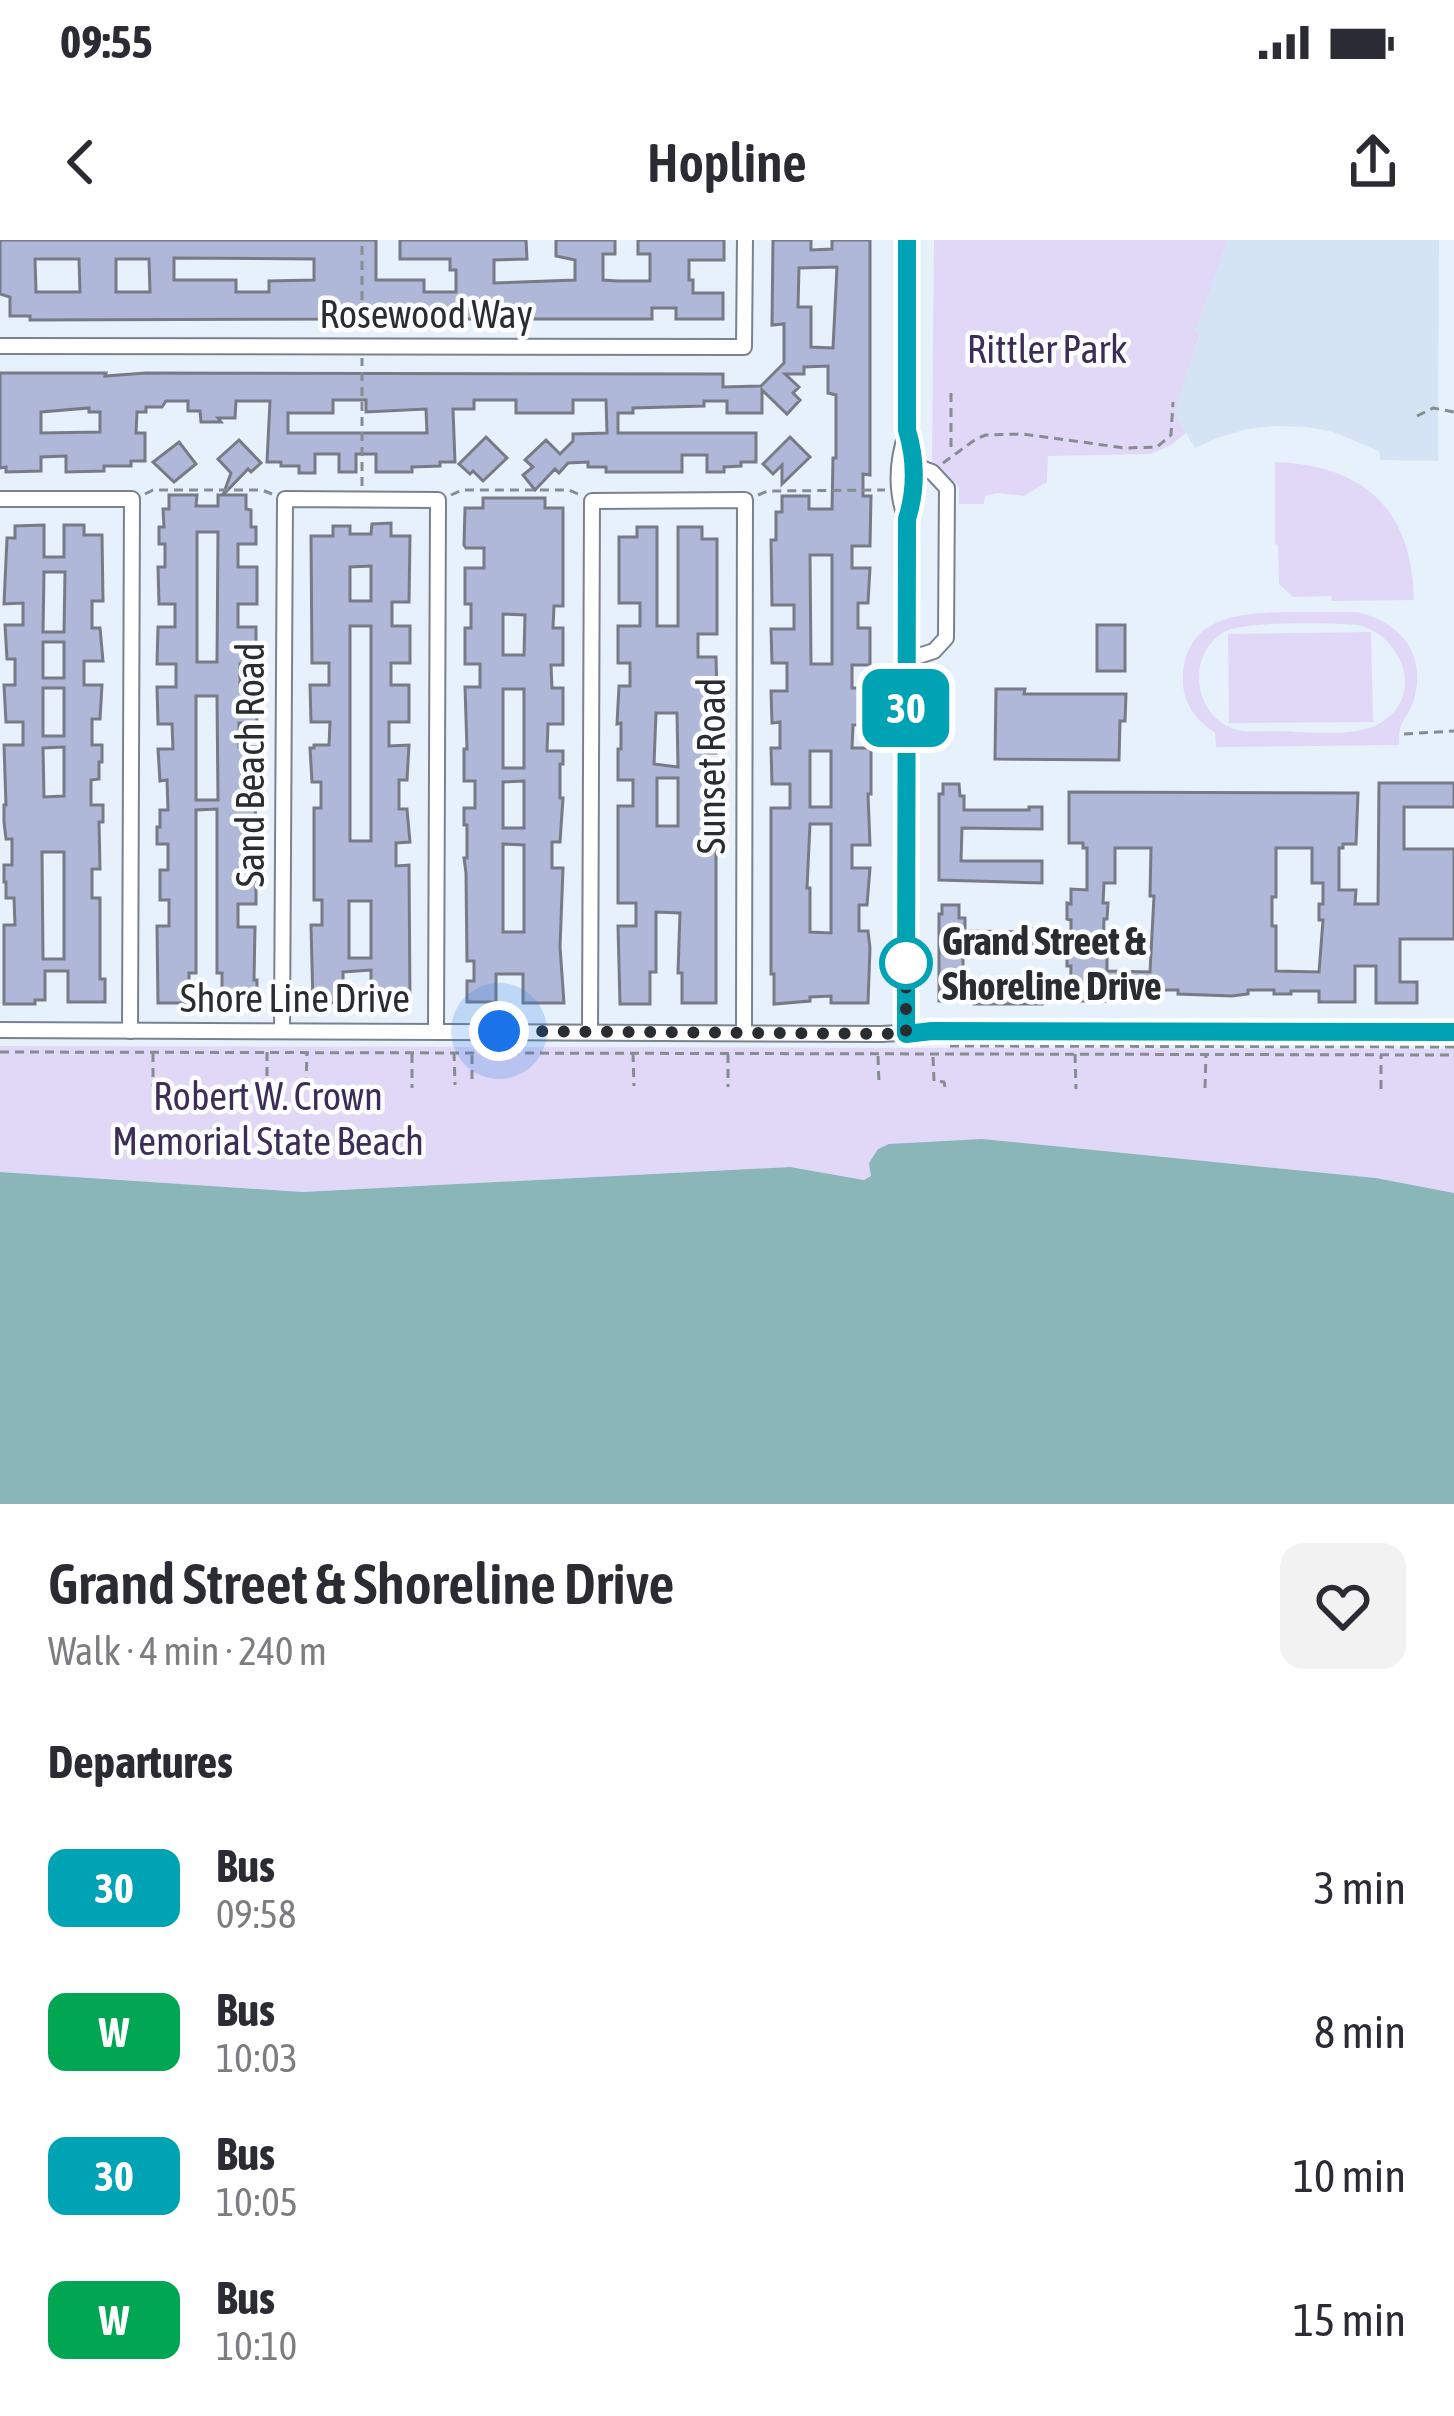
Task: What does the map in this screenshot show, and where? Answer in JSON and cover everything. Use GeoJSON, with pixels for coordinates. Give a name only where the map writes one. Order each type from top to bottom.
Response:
{"type":"FeatureCollection","features":[{"type":"Feature","properties":{"kind":"street","name":"Rosewood Way"},"geometry":{"type":"LineString","coordinates":[[0,346],[744,347],[745,240]]}},
{"type":"Feature","properties":{"kind":"street"},"geometry":{"type":"LineString","coordinates":[[906,1034],[907,519],[914,498],[913,452],[907,430],[907,240]]}},
{"type":"Feature","properties":{"kind":"street"},"geometry":{"type":"LineString","coordinates":[[907,430],[899,454],[899,500],[907,519]]}},
{"type":"Feature","properties":{"kind":"street"},"geometry":{"type":"LineString","coordinates":[[906,660],[934,651],[946,638],[947,488],[932,472],[913,465]]}},
{"type":"Feature","properties":{"kind":"street"},"geometry":{"type":"LineString","coordinates":[[0,499],[132,500],[130,1031]]}},
{"type":"Feature","properties":{"kind":"street"},"geometry":{"type":"LineString","coordinates":[[284,500],[439,500],[436,1031]]}},
{"type":"Feature","properties":{"kind":"street","name":"Sand Beach Road"},"geometry":{"type":"LineString","coordinates":[[282,1031],[284,500]]}},
{"type":"Feature","properties":{"kind":"street"},"geometry":{"type":"LineString","coordinates":[[590,1032],[592,501],[745,500]]}},
{"type":"Feature","properties":{"kind":"street","name":"Sunset Road"},"geometry":{"type":"LineString","coordinates":[[744,1033],[745,500]]}},
{"type":"Feature","properties":{"kind":"street","name":"Shore Line Drive"},"geometry":{"type":"LineString","coordinates":[[0,1030],[1454,1032]]}},
{"type":"Feature","properties":{"kind":"path"},"geometry":{"type":"LineString","coordinates":[[362,240],[362,500]]}},
{"type":"Feature","properties":{"kind":"path"},"geometry":{"type":"LineString","coordinates":[[951,393],[951,455]]}},
{"type":"Feature","properties":{"kind":"path"},"geometry":{"type":"LineString","coordinates":[[932,472],[976,439],[1005,435],[1157,447],[1171,435],[1173,402]]}},
{"type":"Feature","properties":{"kind":"path"},"geometry":{"type":"LineString","coordinates":[[1417,416],[1433,408],[1454,412]]}},
{"type":"Feature","properties":{"kind":"path"},"geometry":{"type":"LineString","coordinates":[[132,500],[153,490],[262,490],[284,500]]}},
{"type":"Feature","properties":{"kind":"path"},"geometry":{"type":"LineString","coordinates":[[439,500],[462,490],[569,490],[592,501]]}},
{"type":"Feature","properties":{"kind":"path"},"geometry":{"type":"LineString","coordinates":[[745,500],[768,490],[899,490]]}},
{"type":"Feature","properties":{"kind":"path"},"geometry":{"type":"LineString","coordinates":[[1403,734],[1454,731]]}},
{"type":"Feature","properties":{"kind":"path"},"geometry":{"type":"LineString","coordinates":[[969,1046],[969,1054]]}},
{"type":"Feature","properties":{"kind":"path"},"geometry":{"type":"LineString","coordinates":[[0,1052],[1454,1054]]}},
{"type":"Feature","properties":{"kind":"path"},"geometry":{"type":"LineString","coordinates":[[153,1052],[153,1087]]}},
{"type":"Feature","properties":{"kind":"path"},"geometry":{"type":"LineString","coordinates":[[267,1052],[267,1086]]}},
{"type":"Feature","properties":{"kind":"path"},"geometry":{"type":"LineString","coordinates":[[306,1086],[307,1052]]}},
{"type":"Feature","properties":{"kind":"path"},"geometry":{"type":"LineString","coordinates":[[412,1052],[412,1088]]}},
{"type":"Feature","properties":{"kind":"path"},"geometry":{"type":"LineString","coordinates":[[454,1052],[454,1085]]}},
{"type":"Feature","properties":{"kind":"path"},"geometry":{"type":"LineString","coordinates":[[472,1052],[472,1083]]}},
{"type":"Feature","properties":{"kind":"path"},"geometry":{"type":"LineString","coordinates":[[633,1053],[634,1087]]}},
{"type":"Feature","properties":{"kind":"path"},"geometry":{"type":"LineString","coordinates":[[728,1054],[728,1087]]}},
{"type":"Feature","properties":{"kind":"path"},"geometry":{"type":"LineString","coordinates":[[878,1054],[879,1084]]}},
{"type":"Feature","properties":{"kind":"path"},"geometry":{"type":"LineString","coordinates":[[933,1054],[934,1081],[944,1082],[945,1087]]}},
{"type":"Feature","properties":{"kind":"path"},"geometry":{"type":"LineString","coordinates":[[1075,1054],[1076,1088]]}},
{"type":"Feature","properties":{"kind":"path"},"geometry":{"type":"LineString","coordinates":[[1205,1088],[1207,1054]]}},
{"type":"Feature","properties":{"kind":"path"},"geometry":{"type":"LineString","coordinates":[[1381,1054],[1381,1089]]}},
{"type":"Feature","properties":{"kind":"shaded area"},"geometry":{"type":"Polygon","coordinates":[[[1228,240],[1439,240],[1438,461],[1380,460],[1379,451],[1333,432],[1306,427],[1247,429],[1195,448],[1173,412],[1228,240]]]}},
{"type":"Feature","properties":{"kind":"shaded area"},"geometry":{"type":"Polygon","coordinates":[[[982,1139],[1376,1178],[1454,1193],[1454,1504],[0,1504],[0,1172],[302,1192],[790,1167],[864,1180],[871,1176],[869,1163],[878,1149],[889,1144],[982,1139]]]}},
{"type":"Feature","properties":{"kind":"green space","name":"Rittler Park"},"geometry":{"type":"Polygon","coordinates":[[[934,240],[1228,240],[1195,332],[1200,334],[1174,412],[1186,433],[1151,454],[1048,456],[1047,482],[1024,496],[997,493],[985,496],[984,504],[959,504],[959,486],[932,460],[934,240]]]}},
{"type":"Feature","properties":{"kind":"green space"},"geometry":{"type":"Polygon","coordinates":[[[1275,462],[1334,472],[1378,498],[1404,541],[1414,600],[1293,597],[1279,584],[1275,462]]]}},
{"type":"Feature","properties":{"kind":"green space"},"geometry":{"type":"Polygon","coordinates":[[[1356,612],[1385,623],[1413,654],[1417,683],[1399,745],[1216,747],[1215,732],[1192,710],[1183,687],[1186,657],[1205,630],[1253,614],[1356,612]],[[1329,624],[1232,629],[1211,643],[1203,656],[1199,670],[1203,699],[1221,722],[1243,731],[1336,733],[1372,727],[1389,717],[1405,689],[1399,658],[1376,632],[1359,625],[1329,624]]]}},
{"type":"Feature","properties":{"kind":"green space"},"geometry":{"type":"Polygon","coordinates":[[[1371,632],[1373,722],[1229,723],[1228,634],[1371,632]]]}},
{"type":"Feature","properties":{"kind":"green space","name":"Robert W. Crown Memorial State Beach"},"geometry":{"type":"Polygon","coordinates":[[[0,1046],[1454,1049],[1454,1193],[1376,1178],[982,1139],[864,1180],[790,1167],[302,1192],[0,1172],[0,1046]]]}},
{"type":"Feature","properties":{"kind":"building"},"geometry":{"type":"Polygon","coordinates":[[[0,240],[376,240],[376,280],[424,280],[424,292],[456,292],[456,270],[450,270],[450,259],[400,259],[400,240],[526,240],[527,259],[494,260],[494,283],[575,280],[575,260],[556,256],[556,240],[615,240],[615,254],[603,254],[603,280],[650,281],[650,254],[638,254],[638,240],[724,240],[724,260],[689,260],[693,293],[723,293],[723,319],[676,319],[676,308],[652,308],[652,319],[376,319],[373,307],[346,308],[346,319],[30,320],[30,316],[10,316],[10,297],[0,294],[0,240]],[[174,258],[174,280],[236,280],[236,292],[269,292],[269,281],[314,280],[314,259],[174,258]],[[35,259],[36,292],[80,292],[79,259],[35,259]],[[116,259],[116,292],[150,292],[149,259],[116,259]]]}},
{"type":"Feature","properties":{"kind":"building"},"geometry":{"type":"Polygon","coordinates":[[[773,240],[811,240],[811,250],[832,249],[832,240],[870,240],[870,475],[863,474],[863,496],[871,496],[870,546],[852,546],[852,568],[870,568],[868,603],[858,603],[858,628],[870,628],[870,665],[852,665],[852,688],[870,688],[870,725],[853,725],[852,748],[871,748],[870,845],[852,845],[852,868],[870,868],[867,905],[859,905],[859,931],[868,931],[870,948],[868,1003],[831,1003],[831,996],[774,1004],[771,974],[771,808],[790,808],[790,784],[772,784],[771,748],[780,748],[780,722],[772,723],[771,691],[787,691],[787,663],[772,663],[771,629],[794,629],[794,605],[772,605],[771,540],[776,540],[776,512],[782,512],[782,496],[809,496],[809,509],[832,509],[836,395],[828,393],[828,366],[785,374],[799,387],[793,393],[800,400],[787,414],[762,390],[762,413],[727,413],[727,401],[704,401],[704,406],[633,408],[633,413],[618,413],[618,433],[756,433],[756,462],[724,467],[724,472],[707,472],[707,455],[682,455],[682,472],[606,472],[606,467],[588,467],[588,462],[568,463],[535,490],[523,475],[533,467],[525,460],[546,440],[560,454],[573,441],[573,434],[607,433],[606,400],[573,400],[573,413],[516,413],[516,400],[474,400],[474,409],[453,409],[455,462],[412,467],[412,472],[376,472],[376,454],[356,454],[356,472],[339,472],[339,454],[315,454],[315,473],[267,462],[270,401],[236,401],[235,418],[218,418],[221,422],[201,422],[200,411],[188,411],[188,401],[146,407],[146,412],[137,412],[136,433],[145,433],[145,461],[131,461],[131,466],[66,472],[66,456],[41,457],[41,471],[0,468],[0,373],[723,374],[723,387],[761,386],[784,363],[784,324],[772,325],[773,240]],[[837,267],[799,268],[798,307],[811,307],[811,347],[833,348],[837,267]],[[333,400],[333,413],[288,413],[288,433],[427,433],[426,409],[366,412],[366,400],[333,400]],[[89,408],[41,412],[41,433],[100,432],[100,412],[89,412],[89,408]],[[810,555],[811,664],[832,664],[832,555],[810,555]],[[810,751],[810,807],[831,807],[831,751],[810,751]],[[810,824],[810,932],[831,933],[831,824],[810,824]]]}},
{"type":"Feature","properties":{"kind":"building"},"geometry":{"type":"Polygon","coordinates":[[[486,437],[507,458],[483,481],[459,464],[486,437]]]}},
{"type":"Feature","properties":{"kind":"building"},"geometry":{"type":"Polygon","coordinates":[[[790,437],[810,457],[782,484],[782,465],[773,474],[763,464],[790,437]]]}},
{"type":"Feature","properties":{"kind":"building"},"geometry":{"type":"Polygon","coordinates":[[[239,440],[261,463],[251,472],[248,469],[223,495],[231,473],[218,459],[239,440]]]}},
{"type":"Feature","properties":{"kind":"building"},"geometry":{"type":"Polygon","coordinates":[[[179,442],[196,464],[174,482],[153,462],[179,442]]]}},
{"type":"Feature","properties":{"kind":"building"},"geometry":{"type":"Polygon","coordinates":[[[169,495],[197,495],[196,506],[218,506],[218,495],[246,495],[251,527],[256,527],[256,544],[238,544],[238,567],[257,567],[257,604],[238,604],[238,627],[256,627],[256,664],[240,664],[240,689],[256,689],[257,723],[239,723],[239,747],[256,747],[256,823],[254,841],[246,841],[245,867],[256,867],[256,904],[238,904],[238,927],[255,927],[257,1002],[222,1002],[222,973],[217,973],[217,809],[196,810],[196,973],[189,973],[189,1003],[158,1003],[157,926],[169,926],[169,900],[160,900],[160,870],[168,870],[168,844],[157,844],[157,827],[160,810],[168,810],[167,780],[160,781],[158,749],[173,749],[172,724],[158,724],[157,687],[176,687],[176,664],[157,664],[158,627],[175,627],[175,604],[159,604],[158,567],[165,567],[165,544],[159,544],[159,527],[164,527],[163,509],[169,509],[169,495]],[[197,532],[197,662],[217,662],[218,532],[197,532]],[[196,696],[196,800],[218,800],[217,696],[196,696]]]}},
{"type":"Feature","properties":{"kind":"building"},"geometry":{"type":"Polygon","coordinates":[[[483,498],[545,498],[545,508],[563,508],[563,606],[554,606],[553,628],[563,628],[563,665],[551,665],[552,688],[563,688],[563,724],[548,724],[547,751],[563,751],[560,842],[552,842],[552,868],[563,868],[564,1003],[523,1003],[523,974],[496,974],[496,1002],[467,1002],[474,961],[467,961],[464,808],[475,808],[475,781],[464,781],[465,687],[480,687],[480,664],[465,664],[471,604],[465,604],[465,568],[484,568],[484,548],[464,545],[465,508],[483,508],[483,498]],[[503,614],[503,655],[524,655],[525,615],[503,614]],[[503,689],[503,768],[524,768],[524,689],[503,689]],[[524,781],[503,782],[503,828],[524,828],[524,781]],[[503,844],[503,932],[524,932],[524,845],[503,844]]]}},
{"type":"Feature","properties":{"kind":"building"},"geometry":{"type":"Polygon","coordinates":[[[391,523],[391,536],[410,536],[409,602],[392,602],[392,626],[410,626],[410,663],[391,663],[391,685],[409,685],[409,722],[389,722],[389,746],[409,745],[407,780],[399,780],[399,809],[407,809],[410,842],[396,843],[396,866],[409,865],[410,1003],[375,1004],[371,970],[343,972],[343,1002],[313,1004],[311,925],[322,925],[322,900],[314,900],[314,808],[321,808],[321,782],[312,782],[310,748],[329,745],[330,722],[311,722],[310,685],[329,685],[329,663],[312,663],[311,536],[333,536],[333,526],[350,526],[350,534],[371,534],[372,524],[391,523]],[[371,566],[350,567],[350,601],[371,601],[371,566]],[[350,626],[350,841],[371,841],[371,626],[350,626]],[[349,901],[349,958],[371,958],[371,901],[349,901]]]}},
{"type":"Feature","properties":{"kind":"building"},"geometry":{"type":"Polygon","coordinates":[[[44,525],[44,557],[64,557],[64,525],[84,525],[84,535],[102,535],[103,601],[92,601],[92,628],[100,628],[103,661],[84,661],[84,685],[102,685],[100,719],[92,719],[92,745],[102,745],[102,762],[99,779],[91,780],[91,805],[103,805],[100,869],[92,869],[92,898],[100,898],[100,979],[105,979],[105,1002],[68,1002],[68,971],[45,971],[45,1000],[4,1004],[4,925],[15,925],[14,898],[6,898],[4,882],[4,865],[12,865],[12,839],[6,839],[4,822],[4,745],[23,745],[23,722],[6,722],[4,685],[15,685],[15,659],[7,659],[5,625],[23,625],[23,603],[4,604],[7,538],[15,538],[15,526],[44,525]],[[44,572],[43,632],[64,632],[65,572],[44,572]],[[43,642],[43,678],[64,678],[64,642],[43,642]],[[43,688],[43,736],[64,736],[64,688],[43,688]],[[64,747],[43,748],[44,797],[64,796],[64,747]],[[42,852],[43,959],[64,959],[64,852],[42,852]]]}},
{"type":"Feature","properties":{"kind":"building"},"geometry":{"type":"Polygon","coordinates":[[[637,527],[657,527],[657,626],[678,626],[678,527],[702,527],[702,539],[717,539],[717,634],[698,634],[698,657],[716,657],[717,694],[708,694],[708,716],[716,716],[716,753],[706,753],[706,776],[716,776],[716,1003],[682,1003],[680,913],[656,912],[656,972],[650,972],[650,1004],[620,1004],[618,926],[636,926],[636,903],[618,903],[618,806],[633,806],[633,780],[618,780],[619,686],[630,686],[630,663],[618,663],[618,626],[640,626],[640,603],[619,603],[619,537],[637,537],[637,527]],[[656,713],[654,764],[678,767],[677,713],[656,713]],[[657,778],[657,826],[678,826],[678,778],[657,778]]]}},
{"type":"Feature","properties":{"kind":"building"},"geometry":{"type":"Polygon","coordinates":[[[1097,625],[1125,625],[1125,671],[1097,671],[1097,625]]]}},
{"type":"Feature","properties":{"kind":"building"},"geometry":{"type":"Polygon","coordinates":[[[996,689],[1025,689],[1024,694],[1126,694],[1119,760],[995,759],[996,689]]]}},
{"type":"Feature","properties":{"kind":"building"},"geometry":{"type":"Polygon","coordinates":[[[1379,783],[1454,783],[1454,807],[1404,807],[1404,849],[1454,849],[1454,939],[1400,939],[1400,982],[1417,982],[1417,1003],[1376,1003],[1376,966],[1355,966],[1355,1002],[1319,1002],[1319,991],[1274,994],[1274,990],[1248,990],[1248,994],[1232,996],[1107,990],[1107,1001],[1070,1001],[1067,903],[1071,904],[1071,889],[1087,890],[1087,848],[1083,843],[1069,843],[1069,792],[1358,793],[1356,844],[1339,848],[1339,890],[1356,890],[1355,904],[1378,904],[1379,783]],[[1115,848],[1115,883],[1104,883],[1107,971],[1150,972],[1151,848],[1115,848]],[[1276,848],[1272,926],[1276,926],[1276,971],[1319,972],[1323,883],[1312,883],[1312,848],[1276,848]]]}},
{"type":"Feature","properties":{"kind":"building"},"geometry":{"type":"Polygon","coordinates":[[[943,784],[959,784],[964,810],[1042,807],[1042,829],[962,828],[961,861],[1042,861],[1042,883],[939,880],[943,784]]]}},
{"type":"Feature","properties":{"kind":"building"},"geometry":{"type":"Polygon","coordinates":[[[942,905],[959,905],[965,931],[1042,929],[1042,951],[963,954],[963,975],[967,981],[1042,979],[1042,1004],[939,1001],[942,905]]]}},
{"type":"Feature","properties":{"kind":"bus line","name":"30"},"geometry":{"type":"LineString","coordinates":[[907,240],[907,430],[913,452],[914,498],[907,519],[906,1034],[1454,1032]]}},
{"type":"Feature","properties":{"kind":"place","name":"Grand Street & Shoreline Drive"},"geometry":{"type":"Point","coordinates":[906,963]}},
{"type":"Feature","properties":{"kind":"route"},"geometry":{"type":"LineString","coordinates":[[499,1031],[906,1034],[906,963]]}}]}
